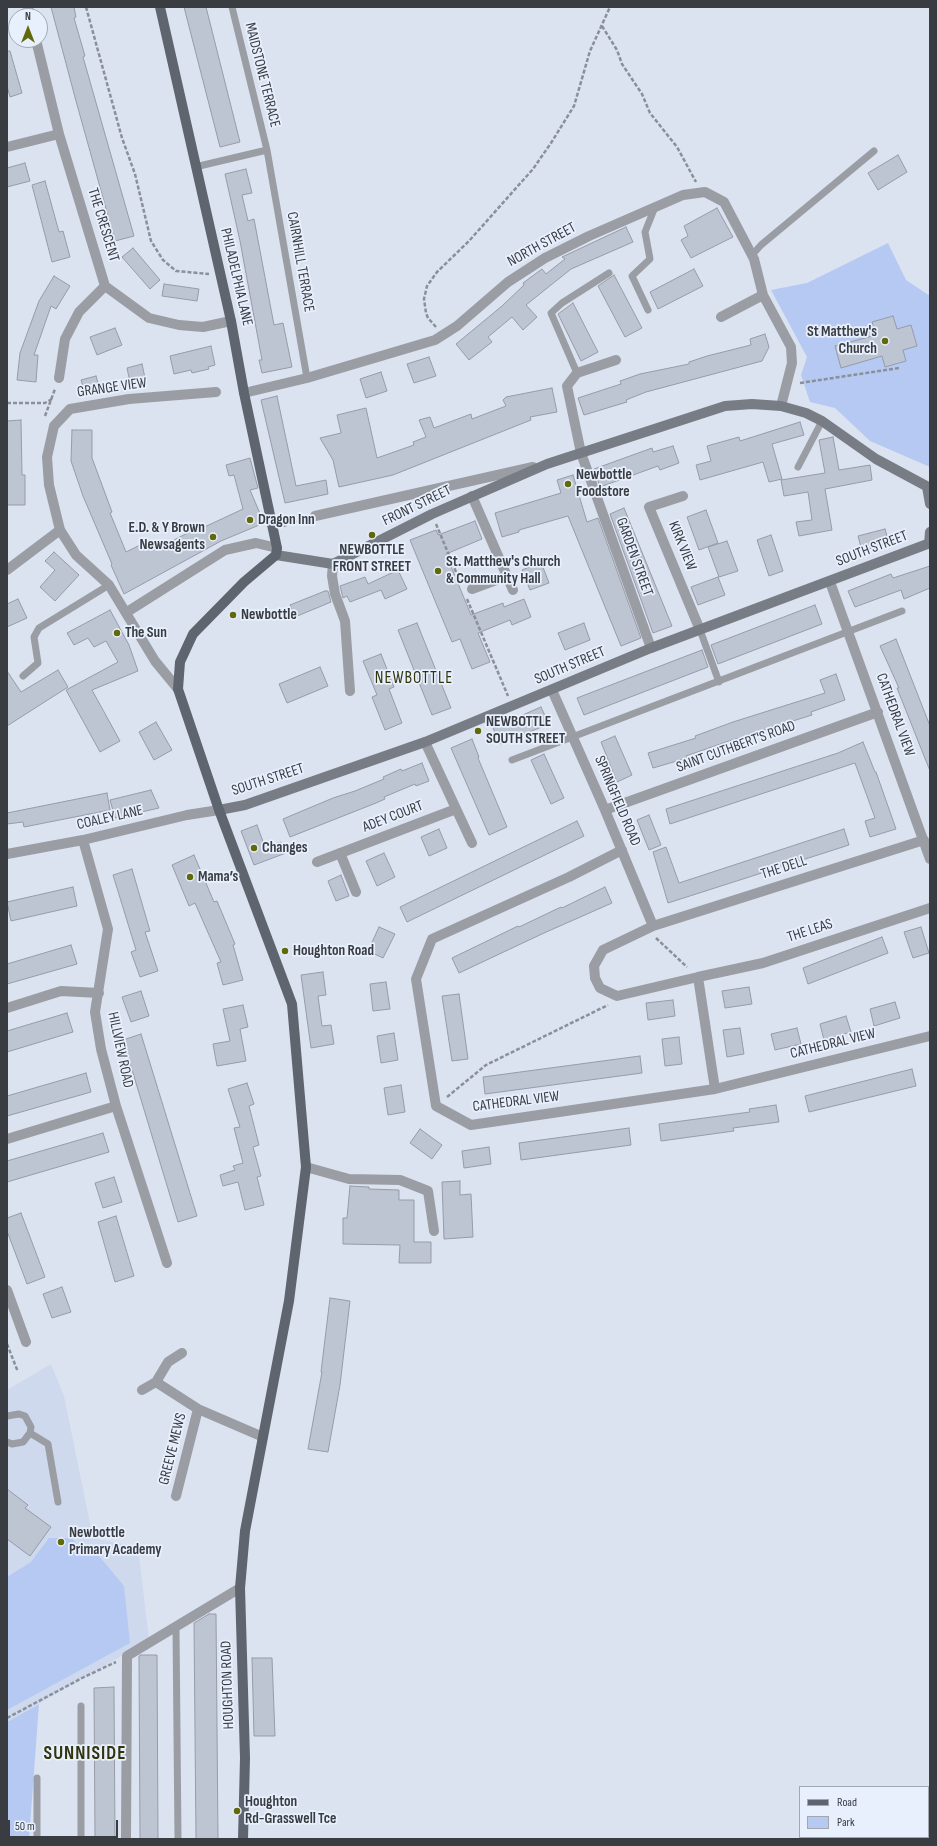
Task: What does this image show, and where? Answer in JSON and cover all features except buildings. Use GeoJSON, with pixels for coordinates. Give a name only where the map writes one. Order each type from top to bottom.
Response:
{"type":"FeatureCollection","features":[{"type":"Feature","properties":{"kind":"main road","name":"PHILADELPHIA LANE"},"geometry":{"type":"LineString","coordinates":[[160,7],[231,321],[244,393],[273,529],[276,551]]}},
{"type":"Feature","properties":{"kind":"main road"},"geometry":{"type":"LineString","coordinates":[[178,690],[180,662],[193,634],[276,551]]}},
{"type":"Feature","properties":{"kind":"main road","name":"HOUGHTON ROAD"},"geometry":{"type":"LineString","coordinates":[[178,690],[219,810],[292,1004],[306,1167],[289,1301],[245,1531],[240,1588],[246,1758],[243,1839]]}},
{"type":"Feature","properties":{"kind":"street","name":"THE CRESCENT"},"geometry":{"type":"LineString","coordinates":[[38,48],[59,134],[106,286],[149,318],[179,325],[203,327],[231,321]]}},
{"type":"Feature","properties":{"kind":"street"},"geometry":{"type":"LineString","coordinates":[[7,147],[59,134]]}},
{"type":"Feature","properties":{"kind":"street","name":"NORTH STREET"},"geometry":{"type":"LineString","coordinates":[[244,393],[307,378],[435,340],[457,326],[508,282],[545,258],[683,194],[705,192]]}},
{"type":"Feature","properties":{"kind":"street"},"geometry":{"type":"LineString","coordinates":[[705,192],[724,202],[752,255],[763,295],[790,347],[792,364],[781,406]]}},
{"type":"Feature","properties":{"kind":"street"},"geometry":{"type":"LineString","coordinates":[[59,378],[65,339],[79,312],[106,286]]}},
{"type":"Feature","properties":{"kind":"street"},"geometry":{"type":"LineString","coordinates":[[721,317],[763,295]]}},
{"type":"Feature","properties":{"kind":"street"},"geometry":{"type":"LineString","coordinates":[[577,373],[616,360]]}},
{"type":"Feature","properties":{"kind":"street","name":"GARDEN STREET"},"geometry":{"type":"LineString","coordinates":[[577,373],[567,386],[581,453],[651,648]]}},
{"type":"Feature","properties":{"kind":"street","name":"GRANGE VIEW"},"geometry":{"type":"LineString","coordinates":[[109,585],[100,575],[76,555],[60,530],[49,485],[47,457],[54,426],[70,409],[129,399],[216,392]]}},
{"type":"Feature","properties":{"kind":"street","name":"FRONT STREET"},"geometry":{"type":"LineString","coordinates":[[333,564],[432,514],[547,464],[725,406],[752,404],[781,406],[806,413],[822,421],[876,459],[929,488]]}},
{"type":"Feature","properties":{"kind":"street","name":"FRONT STREET"},"geometry":{"type":"LineString","coordinates":[[314,516],[547,464]]}},
{"type":"Feature","properties":{"kind":"street"},"geometry":{"type":"LineString","coordinates":[[929,488],[930,504]]}},
{"type":"Feature","properties":{"kind":"street"},"geometry":{"type":"LineString","coordinates":[[472,496],[513,590]]}},
{"type":"Feature","properties":{"kind":"street","name":"KIRK VIEW"},"geometry":{"type":"LineString","coordinates":[[684,496],[649,507],[700,630]]}},
{"type":"Feature","properties":{"kind":"street"},"geometry":{"type":"LineString","coordinates":[[7,570],[60,530]]}},
{"type":"Feature","properties":{"kind":"street"},"geometry":{"type":"LineString","coordinates":[[929,543],[930,532]]}},
{"type":"Feature","properties":{"kind":"street"},"geometry":{"type":"LineString","coordinates":[[127,612],[226,550],[256,543],[276,551],[333,564],[332,576],[335,594],[345,621],[350,691]]}},
{"type":"Feature","properties":{"kind":"street","name":"SOUTH STREET"},"geometry":{"type":"LineString","coordinates":[[219,810],[246,805],[425,742],[651,648],[830,582],[929,543]]}},
{"type":"Feature","properties":{"kind":"street"},"geometry":{"type":"LineString","coordinates":[[468,591],[507,576]]}},
{"type":"Feature","properties":{"kind":"street","name":"CATHEDRAL VIEW"},"geometry":{"type":"LineString","coordinates":[[830,582],[930,859]]}},
{"type":"Feature","properties":{"kind":"street"},"geometry":{"type":"LineString","coordinates":[[109,585],[156,661],[178,690]]}},
{"type":"Feature","properties":{"kind":"street","name":"SPRINGFIELD ROAD"},"geometry":{"type":"LineString","coordinates":[[552,690],[622,850],[649,927]]}},
{"type":"Feature","properties":{"kind":"street","name":"SAINT CUTHBERT'S ROAD"},"geometry":{"type":"LineString","coordinates":[[605,810],[878,712]]}},
{"type":"Feature","properties":{"kind":"street"},"geometry":{"type":"LineString","coordinates":[[425,742],[472,843]]}},
{"type":"Feature","properties":{"kind":"street","name":"ADEY COURT"},"geometry":{"type":"LineString","coordinates":[[317,862],[456,809]]}},
{"type":"Feature","properties":{"kind":"street","name":"COALEY LANE"},"geometry":{"type":"LineString","coordinates":[[7,854],[83,840],[187,815],[219,810]]}},
{"type":"Feature","properties":{"kind":"street","name":"HILLVIEW ROAD"},"geometry":{"type":"LineString","coordinates":[[83,840],[108,929],[95,1012],[101,1049],[116,1106],[167,1263]]}},
{"type":"Feature","properties":{"kind":"street","name":"THE DELL"},"geometry":{"type":"LineString","coordinates":[[617,996],[600,988],[595,978],[594,966],[603,950],[649,927],[924,840]]}},
{"type":"Feature","properties":{"kind":"street"},"geometry":{"type":"LineString","coordinates":[[436,1106],[416,979],[432,939],[568,878],[622,850]]}},
{"type":"Feature","properties":{"kind":"street"},"geometry":{"type":"LineString","coordinates":[[340,853],[356,892]]}},
{"type":"Feature","properties":{"kind":"street","name":"THE LEAS"},"geometry":{"type":"LineString","coordinates":[[617,996],[763,963],[930,908]]}},
{"type":"Feature","properties":{"kind":"street"},"geometry":{"type":"LineString","coordinates":[[698,977],[715,1089]]}},
{"type":"Feature","properties":{"kind":"street"},"geometry":{"type":"LineString","coordinates":[[7,1008],[61,991],[99,993]]}},
{"type":"Feature","properties":{"kind":"street","name":"CATHEDRAL VIEW"},"geometry":{"type":"LineString","coordinates":[[436,1106],[471,1125],[715,1089],[930,1036]]}},
{"type":"Feature","properties":{"kind":"street"},"geometry":{"type":"LineString","coordinates":[[7,1139],[116,1106]]}},
{"type":"Feature","properties":{"kind":"street"},"geometry":{"type":"LineString","coordinates":[[306,1167],[349,1179],[400,1180],[428,1191],[434,1231]]}},
{"type":"Feature","properties":{"kind":"street"},"geometry":{"type":"LineString","coordinates":[[7,1290],[26,1342]]}},
{"type":"Feature","properties":{"kind":"street"},"geometry":{"type":"LineString","coordinates":[[142,1390],[156,1382],[168,1362],[182,1353]]}},
{"type":"Feature","properties":{"kind":"street","name":"GREEVE MEWS"},"geometry":{"type":"LineString","coordinates":[[156,1382],[198,1409],[263,1437]]}},
{"type":"Feature","properties":{"kind":"street","name":"GREEVE MEWS"},"geometry":{"type":"LineString","coordinates":[[176,1496],[198,1409]]}},
{"type":"Feature","properties":{"kind":"street"},"geometry":{"type":"LineString","coordinates":[[126,1839],[127,1656],[176,1628],[240,1588]]}},
{"type":"Feature","properties":{"kind":"lane","name":"MAIDSTONE TERRACE"},"geometry":{"type":"LineString","coordinates":[[232,7],[267,150]]}},
{"type":"Feature","properties":{"kind":"lane"},"geometry":{"type":"LineString","coordinates":[[195,167],[267,150]]}},
{"type":"Feature","properties":{"kind":"lane","name":"CAIRNHILL TERRACE"},"geometry":{"type":"LineString","coordinates":[[267,150],[307,378]]}},
{"type":"Feature","properties":{"kind":"lane"},"geometry":{"type":"LineString","coordinates":[[752,255],[761,245],[874,151]]}},
{"type":"Feature","properties":{"kind":"lane"},"geometry":{"type":"LineString","coordinates":[[648,310],[632,276],[650,260],[645,232],[655,207]]}},
{"type":"Feature","properties":{"kind":"lane"},"geometry":{"type":"LineString","coordinates":[[577,373],[551,313],[562,303],[609,273]]}},
{"type":"Feature","properties":{"kind":"lane"},"geometry":{"type":"LineString","coordinates":[[798,466],[822,421]]}},
{"type":"Feature","properties":{"kind":"lane"},"geometry":{"type":"LineString","coordinates":[[23,676],[38,663],[34,637],[39,628],[109,585]]}},
{"type":"Feature","properties":{"kind":"lane"},"geometry":{"type":"LineString","coordinates":[[512,760],[902,611]]}},
{"type":"Feature","properties":{"kind":"lane"},"geometry":{"type":"LineString","coordinates":[[700,630],[718,682]]}},
{"type":"Feature","properties":{"kind":"lane"},"geometry":{"type":"LineString","coordinates":[[7,1416],[19,1414],[25,1416],[29,1421],[30,1433],[23,1442],[12,1444],[7,1442]]}},
{"type":"Feature","properties":{"kind":"lane"},"geometry":{"type":"LineString","coordinates":[[30,1433],[48,1444],[58,1502]]}},
{"type":"Feature","properties":{"kind":"lane"},"geometry":{"type":"LineString","coordinates":[[176,1628],[178,1839]]}},
{"type":"Feature","properties":{"kind":"lane"},"geometry":{"type":"LineString","coordinates":[[81,1706],[81,1839]]}},
{"type":"Feature","properties":{"kind":"lane"},"geometry":{"type":"LineString","coordinates":[[37,1778],[37,1839]]}},
{"type":"Feature","properties":{"kind":"path"},"geometry":{"type":"LineString","coordinates":[[86,7],[122,138],[135,174],[150,241],[163,260],[176,271],[200,274],[220,273]]}},
{"type":"Feature","properties":{"kind":"path"},"geometry":{"type":"LineString","coordinates":[[440,337],[436,327],[428,318],[426,313],[424,299],[427,286],[436,272],[469,241],[529,174],[552,144],[574,106],[590,51],[610,7]]}},
{"type":"Feature","properties":{"kind":"path"},"geometry":{"type":"LineString","coordinates":[[602,26],[617,50],[622,64],[642,94],[650,113],[677,147],[686,161],[694,179],[705,192]]}},
{"type":"Feature","properties":{"kind":"path"},"geometry":{"type":"LineString","coordinates":[[787,385],[899,368]]}},
{"type":"Feature","properties":{"kind":"path"},"geometry":{"type":"LineString","coordinates":[[7,403],[45,403],[52,398]]}},
{"type":"Feature","properties":{"kind":"path"},"geometry":{"type":"LineString","coordinates":[[432,514],[461,585]]}},
{"type":"Feature","properties":{"kind":"path"},"geometry":{"type":"LineString","coordinates":[[273,529],[314,516]]}},
{"type":"Feature","properties":{"kind":"path"},"geometry":{"type":"LineString","coordinates":[[468,591],[512,706]]}},
{"type":"Feature","properties":{"kind":"path"},"geometry":{"type":"LineString","coordinates":[[649,927],[698,977]]}},
{"type":"Feature","properties":{"kind":"path"},"geometry":{"type":"LineString","coordinates":[[436,1106],[486,1065],[604,1008],[617,996]]}},
{"type":"Feature","properties":{"kind":"path"},"geometry":{"type":"LineString","coordinates":[[7,1344],[18,1372]]}},
{"type":"Feature","properties":{"kind":"path"},"geometry":{"type":"LineString","coordinates":[[7,1718],[127,1656]]}},
{"type":"Feature","properties":{"kind":"shaded area","name":"Newbottle Primary Academy"},"geometry":{"type":"Polygon","coordinates":[[[51,1364],[64,1396],[93,1538],[138,1547],[149,1640],[7,1722],[7,1390],[51,1364]]]}},
{"type":"Feature","properties":{"kind":"green space"},"geometry":{"type":"Polygon","coordinates":[[[888,243],[906,280],[930,296],[930,467],[870,441],[835,408],[810,402],[801,375],[807,357],[771,290],[807,283],[888,243]]]}},
{"type":"Feature","properties":{"kind":"green space"},"geometry":{"type":"Polygon","coordinates":[[[49,1538],[72,1538],[83,1550],[94,1550],[124,1586],[130,1643],[7,1710],[7,1577],[31,1562],[49,1538]]]}},
{"type":"Feature","properties":{"kind":"green space"},"geometry":{"type":"Polygon","coordinates":[[[39,1704],[29,1839],[7,1839],[7,1722],[39,1704]]]}},
{"type":"Feature","properties":{"kind":"place","name":"St Matthew's Church"},"geometry":{"type":"Point","coordinates":[885,341]}},
{"type":"Feature","properties":{"kind":"place","name":"Newbottle Foodstore"},"geometry":{"type":"Point","coordinates":[568,484]}},
{"type":"Feature","properties":{"kind":"place","name":"Dragon Inn"},"geometry":{"type":"Point","coordinates":[250,520]}},
{"type":"Feature","properties":{"kind":"place","name":"NEWBOTTLE FRONT STREET"},"geometry":{"type":"Point","coordinates":[372,535]}},
{"type":"Feature","properties":{"kind":"place","name":"E.D. & Y Brown Newsagents"},"geometry":{"type":"Point","coordinates":[213,537]}},
{"type":"Feature","properties":{"kind":"place","name":"St. Matthew's Church & Community Hall"},"geometry":{"type":"Point","coordinates":[438,571]}},
{"type":"Feature","properties":{"kind":"place","name":"Newbottle"},"geometry":{"type":"Point","coordinates":[233,615]}},
{"type":"Feature","properties":{"kind":"place","name":"The Sun"},"geometry":{"type":"Point","coordinates":[117,633]}},
{"type":"Feature","properties":{"kind":"place","name":"NEWBOTTLE SOUTH STREET"},"geometry":{"type":"Point","coordinates":[478,731]}},
{"type":"Feature","properties":{"kind":"place","name":"Changes"},"geometry":{"type":"Point","coordinates":[254,848]}},
{"type":"Feature","properties":{"kind":"place","name":"Mama’s"},"geometry":{"type":"Point","coordinates":[190,877]}},
{"type":"Feature","properties":{"kind":"place","name":"Houghton Road"},"geometry":{"type":"Point","coordinates":[285,951]}},
{"type":"Feature","properties":{"kind":"place","name":"Newbottle Primary Academy"},"geometry":{"type":"Point","coordinates":[61,1542]}},
{"type":"Feature","properties":{"kind":"place","name":"Houghton Rd-Grasswell Tce"},"geometry":{"type":"Point","coordinates":[237,1811]}},
{"type":"Feature","properties":{"kind":"district","name":"NEWBOTTLE"},"geometry":{"type":"Point","coordinates":[414,679]}},
{"type":"Feature","properties":{"kind":"district","name":"SUNNISIDE"},"geometry":{"type":"Point","coordinates":[85,1754]}}]}
